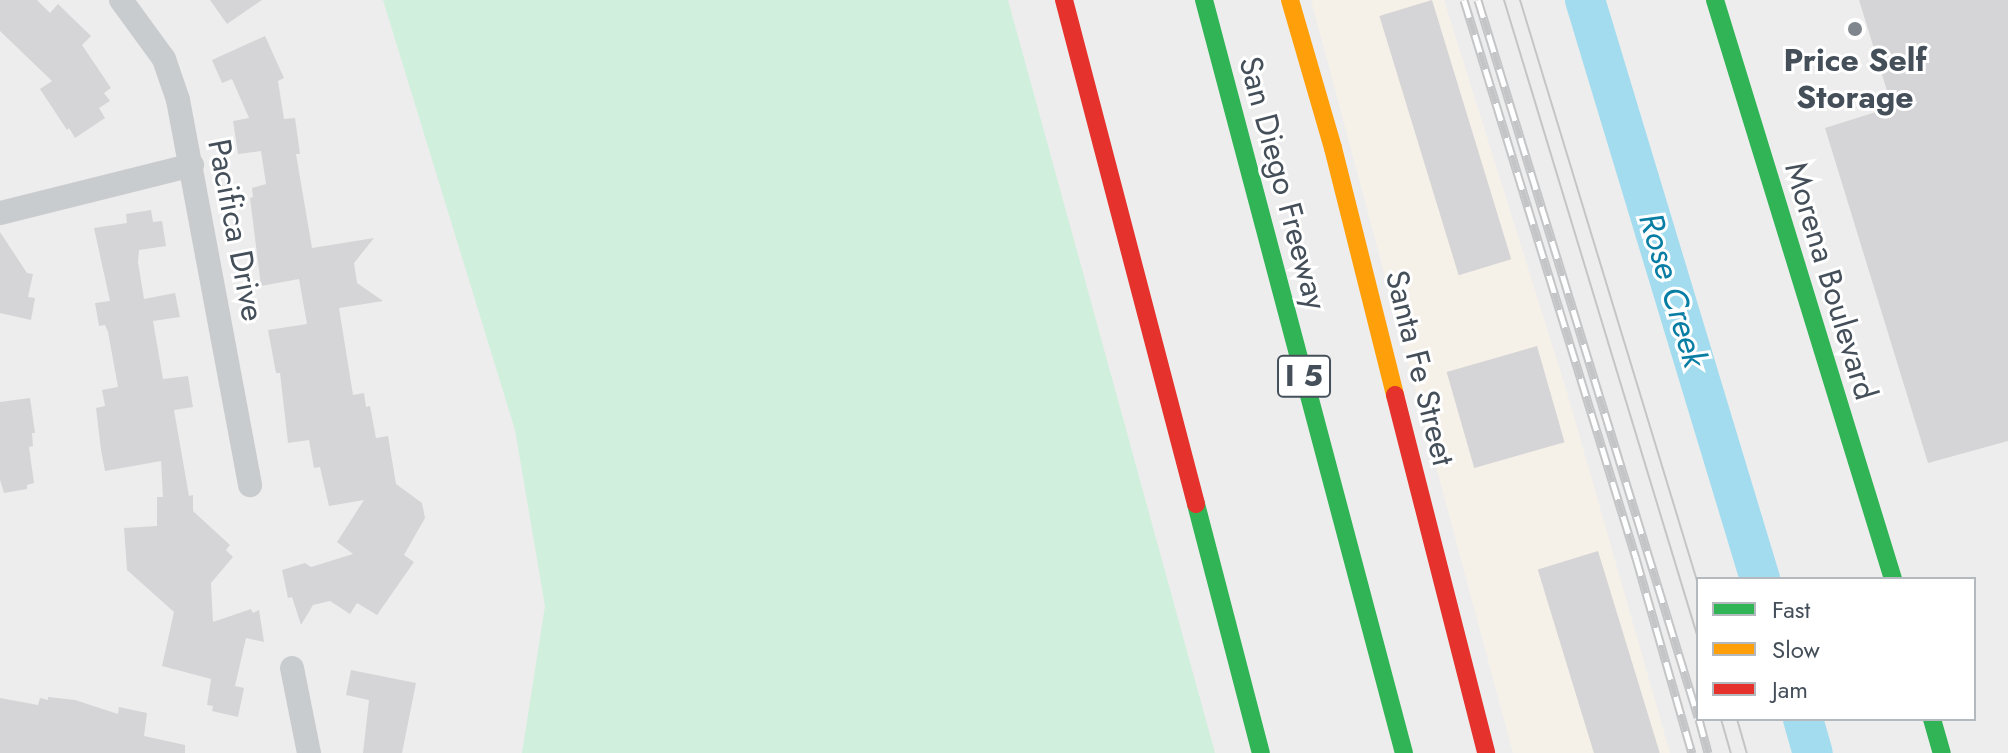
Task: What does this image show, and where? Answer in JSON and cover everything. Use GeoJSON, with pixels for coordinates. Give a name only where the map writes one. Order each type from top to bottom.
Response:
{"type":"FeatureCollection","features":[{"type":"Feature","properties":{"kind":"main road"},"geometry":{"type":"LineString","coordinates":[[1064,0],[1261,753]]}},
{"type":"Feature","properties":{"kind":"main road","name":"San Diego Freeway"},"geometry":{"type":"LineString","coordinates":[[1204,0],[1404,753]]}},
{"type":"Feature","properties":{"kind":"main road","name":"Santa Fe Street"},"geometry":{"type":"LineString","coordinates":[[1290,0],[1333,148],[1486,753]]}},
{"type":"Feature","properties":{"kind":"main road","name":"Morena Boulevard"},"geometry":{"type":"LineString","coordinates":[[1715,0],[1892,577]]}},
{"type":"Feature","properties":{"kind":"main road"},"geometry":{"type":"LineString","coordinates":[[1933,721],[1942,753]]}},
{"type":"Feature","properties":{"kind":"street","name":"Pacifica Drive"},"geometry":{"type":"LineString","coordinates":[[121,0],[164,59],[178,100],[250,485]]}},
{"type":"Feature","properties":{"kind":"street"},"geometry":{"type":"LineString","coordinates":[[0,213],[192,165]]}},
{"type":"Feature","properties":{"kind":"street"},"geometry":{"type":"LineString","coordinates":[[292,668],[309,753]]}},
{"type":"Feature","properties":{"kind":"shaded area"},"geometry":{"type":"Polygon","coordinates":[[[1311,0],[1444,0],[1568,396],[1670,753],[1513,753],[1311,0]]]}},
{"type":"Feature","properties":{"kind":"green space"},"geometry":{"type":"Polygon","coordinates":[[[383,0],[1008,0],[1215,753],[522,753],[545,606],[515,430],[383,0]]]}},
{"type":"Feature","properties":{"kind":"building"},"geometry":{"type":"Polygon","coordinates":[[[0,0],[37,0],[50,13],[58,4],[91,36],[82,45],[111,88],[104,93],[110,101],[99,108],[105,118],[75,138],[69,128],[67,130],[40,89],[52,81],[0,31],[0,0]]]}},
{"type":"Feature","properties":{"kind":"building"},"geometry":{"type":"Polygon","coordinates":[[[210,0],[262,0],[227,24],[210,0]]]}},
{"type":"Feature","properties":{"kind":"building"},"geometry":{"type":"Polygon","coordinates":[[[1432,0],[1511,259],[1459,275],[1379,16],[1432,0]]]}},
{"type":"Feature","properties":{"kind":"building"},"geometry":{"type":"Polygon","coordinates":[[[1859,0],[2008,0],[2008,441],[1928,463],[1825,128],[1892,107],[1859,0]]]}},
{"type":"Feature","properties":{"kind":"building"},"geometry":{"type":"Polygon","coordinates":[[[265,36],[284,78],[278,81],[284,119],[295,118],[300,154],[296,154],[312,248],[374,238],[354,263],[357,283],[383,301],[339,308],[353,395],[364,393],[366,407],[370,406],[376,438],[388,436],[396,484],[422,503],[425,518],[404,555],[414,562],[377,615],[357,603],[350,614],[330,601],[313,605],[301,625],[292,597],[288,598],[282,570],[305,563],[311,567],[353,554],[337,542],[364,500],[329,506],[320,467],[314,468],[309,440],[288,443],[280,373],[276,373],[268,330],[307,324],[299,279],[261,286],[250,198],[253,197],[252,188],[266,184],[261,151],[238,154],[233,121],[249,118],[232,79],[222,83],[212,60],[265,36]]]}},
{"type":"Feature","properties":{"kind":"building"},"geometry":{"type":"Polygon","coordinates":[[[151,210],[153,222],[162,221],[166,246],[139,250],[138,262],[144,299],[175,293],[180,317],[153,321],[163,379],[188,376],[193,407],[174,410],[189,496],[193,495],[193,511],[230,545],[226,550],[233,557],[211,583],[213,622],[251,609],[253,613],[259,610],[264,642],[246,638],[235,686],[244,688],[238,717],[212,711],[213,706],[207,705],[211,679],[162,666],[174,612],[127,570],[124,528],[157,526],[157,497],[163,497],[161,461],[105,471],[101,450],[96,408],[105,406],[102,390],[118,387],[108,332],[105,325],[99,326],[95,303],[110,301],[94,228],[127,223],[126,214],[151,210]]]}},
{"type":"Feature","properties":{"kind":"building"},"geometry":{"type":"Polygon","coordinates":[[[0,232],[27,273],[33,274],[28,297],[35,298],[31,320],[0,313],[0,232]]]}},
{"type":"Feature","properties":{"kind":"building"},"geometry":{"type":"Polygon","coordinates":[[[1537,346],[1565,442],[1474,468],[1447,372],[1537,346]]]}},
{"type":"Feature","properties":{"kind":"building"},"geometry":{"type":"Polygon","coordinates":[[[30,398],[35,433],[32,433],[33,446],[29,447],[34,483],[27,485],[27,489],[4,493],[0,480],[0,402],[30,398]]]}},
{"type":"Feature","properties":{"kind":"building"},"geometry":{"type":"Polygon","coordinates":[[[1598,551],[1660,753],[1594,753],[1538,569],[1598,551]]]}},
{"type":"Feature","properties":{"kind":"building"},"geometry":{"type":"Polygon","coordinates":[[[351,670],[416,683],[402,753],[363,753],[369,700],[346,695],[351,670]]]}},
{"type":"Feature","properties":{"kind":"building"},"geometry":{"type":"Polygon","coordinates":[[[48,697],[75,700],[118,714],[119,707],[147,713],[144,736],[185,745],[185,753],[0,753],[0,698],[38,705],[40,698],[48,700],[48,697]]]}},
{"type":"Feature","properties":{"kind":"waterway","name":"Rose Creek"},"geometry":{"type":"LineString","coordinates":[[1585,0],[1759,577]]}},
{"type":"Feature","properties":{"kind":"waterway","name":"Rose Creek"},"geometry":{"type":"LineString","coordinates":[[1804,721],[1813,753]]}},
{"type":"Feature","properties":{"kind":"tram line"},"geometry":{"type":"LineString","coordinates":[[1504,0],[1696,631]]}},
{"type":"Feature","properties":{"kind":"tram line"},"geometry":{"type":"LineString","coordinates":[[1520,0],[1696,577]]}},
{"type":"Feature","properties":{"kind":"tram line"},"geometry":{"type":"LineString","coordinates":[[1722,721],[1731,753]]}},
{"type":"Feature","properties":{"kind":"tram line"},"geometry":{"type":"LineString","coordinates":[[1738,721],[1747,753]]}},
{"type":"Feature","properties":{"kind":"railway"},"geometry":{"type":"LineString","coordinates":[[1464,0],[1636,558],[1692,753]]}},
{"type":"Feature","properties":{"kind":"railway"},"geometry":{"type":"LineString","coordinates":[[1478,0],[1696,710]]}},
{"type":"Feature","properties":{"kind":"railway"},"geometry":{"type":"LineString","coordinates":[[1700,721],[1708,753]]}},
{"type":"Feature","properties":{"kind":"traffic: fast"},"geometry":{"type":"LineString","coordinates":[[1204,0],[1404,753]]}},
{"type":"Feature","properties":{"kind":"traffic: fast"},"geometry":{"type":"LineString","coordinates":[[1715,0],[1892,577]]}},
{"type":"Feature","properties":{"kind":"traffic: fast"},"geometry":{"type":"LineString","coordinates":[[1196,504],[1261,753]]}},
{"type":"Feature","properties":{"kind":"traffic: fast"},"geometry":{"type":"LineString","coordinates":[[1933,721],[1942,753]]}},
{"type":"Feature","properties":{"kind":"traffic: slow"},"geometry":{"type":"LineString","coordinates":[[1290,0],[1333,148],[1395,395]]}},
{"type":"Feature","properties":{"kind":"traffic: jam"},"geometry":{"type":"LineString","coordinates":[[1064,0],[1196,504]]}},
{"type":"Feature","properties":{"kind":"traffic: jam"},"geometry":{"type":"LineString","coordinates":[[1395,395],[1486,753]]}},
{"type":"Feature","properties":{"kind":"place","name":"Price Self Storage"},"geometry":{"type":"Point","coordinates":[1855,29]}}]}
